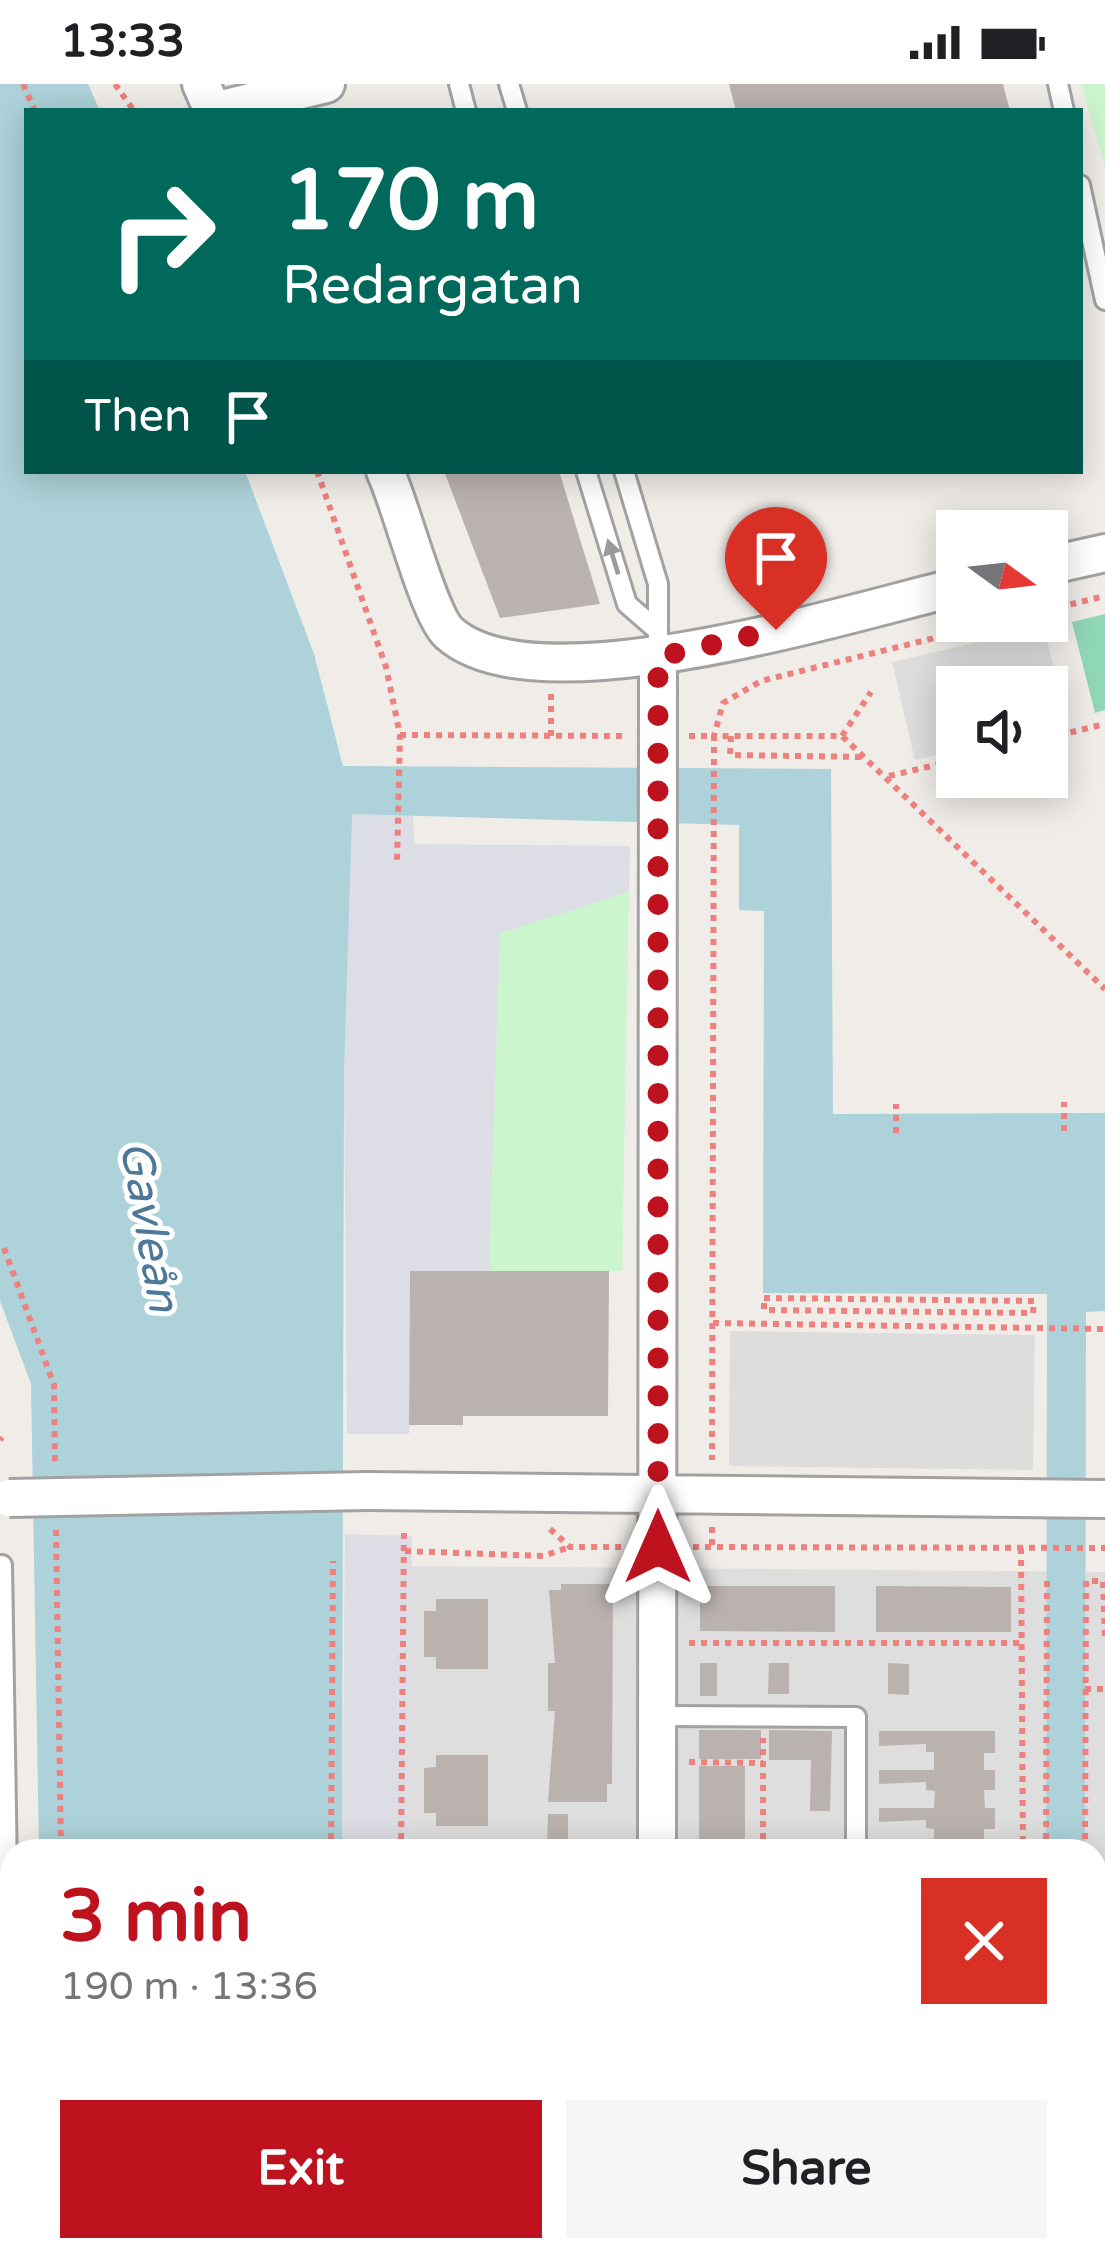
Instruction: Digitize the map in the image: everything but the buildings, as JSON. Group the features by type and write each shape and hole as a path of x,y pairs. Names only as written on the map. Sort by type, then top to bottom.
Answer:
{"street":[{"path":"226,108 326,84"},
{"path":"386,474 445,630 482,655 523,662 658,644 936,591"},
{"path":"1068,561 1105,553"},
{"path":"657,1839 658,644"},
{"path":"4,1498 367,1492 1105,1499"}],"lane":[{"path":"1083,199 1105,300"},
{"path":"587,474 627,604 658,644"},
{"path":"625,474 658,584 658,644"},
{"path":"2,1565 6,1839"},
{"path":"657,1716 856,1717 856,1839"}],"path":[{"path":"318,474 386,667 400,735 397,864"},
{"path":"1068,605 1105,596"},
{"path":"712,1547 714,736 723,703 761,680 936,637"},
{"path":"842,736 871,692"},
{"path":"1068,733 1105,724"},
{"path":"400,735 658,744 714,736 842,736 889,776 1105,989"},
{"path":"730,736 730,755 866,757"},
{"path":"889,776 936,765"},
{"path":"1064,1102 1064,1131"},
{"path":"896,1104 896,1133"},
{"path":"698,1117 712,1118"},
{"path":"4,1248 54,1385 56,1478"},
{"path":"764,1298 1034,1301 1034,1313 1021,1312 764,1310 764,1298"},
{"path":"1021,1312 1021,1327"},
{"path":"712,1323 1105,1329"},
{"path":"56,1525 61,1839"},
{"path":"547,1526 570,1547"},
{"path":"382,1528 428,1528"},
{"path":"401,1839 404,1528"},
{"path":"405,1551 543,1556 570,1547 1103,1548"},
{"path":"1021,1548 1023,1839"},
{"path":"331,1839 332,1561"},
{"path":"1046,1839 1047,1580"},
{"path":"1085,1839 1086,1581 1103,1581 1105,1640"},
{"path":"680,1643 1022,1643"},
{"path":"1085,1689 1105,1689"},
{"path":"763,1716 763,1839"},
{"path":"680,1762 763,1763"}],"shaded area":[{"path":"979,642 1048,642 1053,666 936,666 936,755 915,760 892,662"},
{"path":"351,814 413,814 414,844 630,846 629,892 500,933 489,1271 410,1271 409,1434 347,1434 344,1076"},
{"path":"730,1331 1035,1335 1033,1470 729,1466"},
{"path":"345,1534 412,1536 408,1839 342,1839"},
{"path":"411,1566 1105,1572 1105,1839 408,1839"}],"green space":[{"path":"1081,84 1105,84 1105,167"},
{"path":"1105,614 1105,710 1095,713 1072,622"},
{"path":"629,892 622,1271 489,1271 500,932"}],"water":[{"name":"Gavleån","path":"0,84 88,84 99,108 24,108 24,474 246,474 314,654 343,766 831,769 833,1114 1105,1113 1105,1311 1086,1312 1085,1839 1046,1839 1047,1294 763,1293 764,911 739,910 739,825 352,814 344,1076 342,1839 39,1839 31,1384 0,1301"}],"route":[{"path":"658,1547 658,657 776,630"}]}
